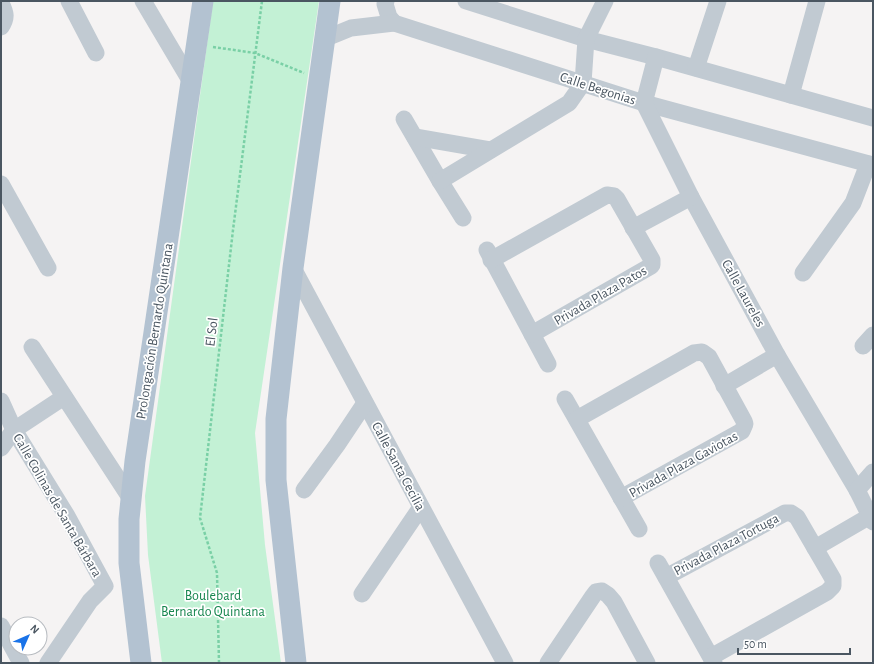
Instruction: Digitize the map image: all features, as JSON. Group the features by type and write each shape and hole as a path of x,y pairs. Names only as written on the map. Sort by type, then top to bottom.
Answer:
{"main road":[{"name":"Prolongación Bernardo Quintana","path":"142,663 129,563 129,519 134,461 203,1"},
{"path":"296,663 276,480 276,419 293,268 330,1"}],"street":[{"path":"69,1 96,53"},
{"path":"143,1 191,82"},
{"path":"386,1 385,4 389,17 394,23"},
{"path":"466,1 586,39 791,94 873,118"},
{"path":"440,181 569,103 583,83 586,39 605,1"},
{"path":"696,68 718,1"},
{"path":"791,94 817,1"},
{"path":"1,3 6,16 1,27"},
{"name":"Calle Begonias","path":"324,39 351,28 394,23 644,103 870,165"},
{"path":"644,103 656,57"},
{"name":"Calle Laureles","path":"644,103 691,197 777,355 857,490 871,519"},
{"path":"404,119 463,218"},
{"path":"415,137 490,150"},
{"path":"803,273 853,203 870,165"},
{"path":"1,184 48,268"},
{"name":"Privada Plaza Patos","path":"532,334 651,266 652,260 614,196 607,195 489,255 548,364"},
{"path":"633,228 691,197"},
{"name":"Calle Santa Cecilia","path":"293,268 505,663"},
{"path":"32,347 131,499"},
{"name":"Privada Plaza Gaviotas","path":"577,419 697,352 706,354 709,357 744,421 745,424 742,431 621,498"},
{"path":"724,386 777,355"},
{"path":"1,448 14,430 64,397"},
{"name":"Privada Plaza Gaviotas","path":"565,399 639,529"},
{"name":"Calle Colinas de Santa Bárbara","path":"1,401 14,430 67,516 105,586 90,601 48,663"},
{"path":"304,490 365,403"},
{"path":"857,490 873,472"},
{"path":"362,594 421,507"},
{"name":"Privada Plaza Tortuga","path":"785,513 791,513 797,517 815,548 833,579 834,582 830,589 712,660 662,570 785,513"},
{"path":"815,548 871,519"},
{"path":"548,663 593,596 596,592 602,591 614,602 647,663"},
{"path":"1,626 21,663"}],"path":[{"name":"El Sol","path":"219,663 217,573 200,518 233,230 262,1"},
{"path":"197,44 255,53 320,80"}],"green space":[{"name":"Boulebard Bernardo Quintana","path":"213,1 319,1 255,433 265,545 281,663 162,663 148,555 145,496"}]}
